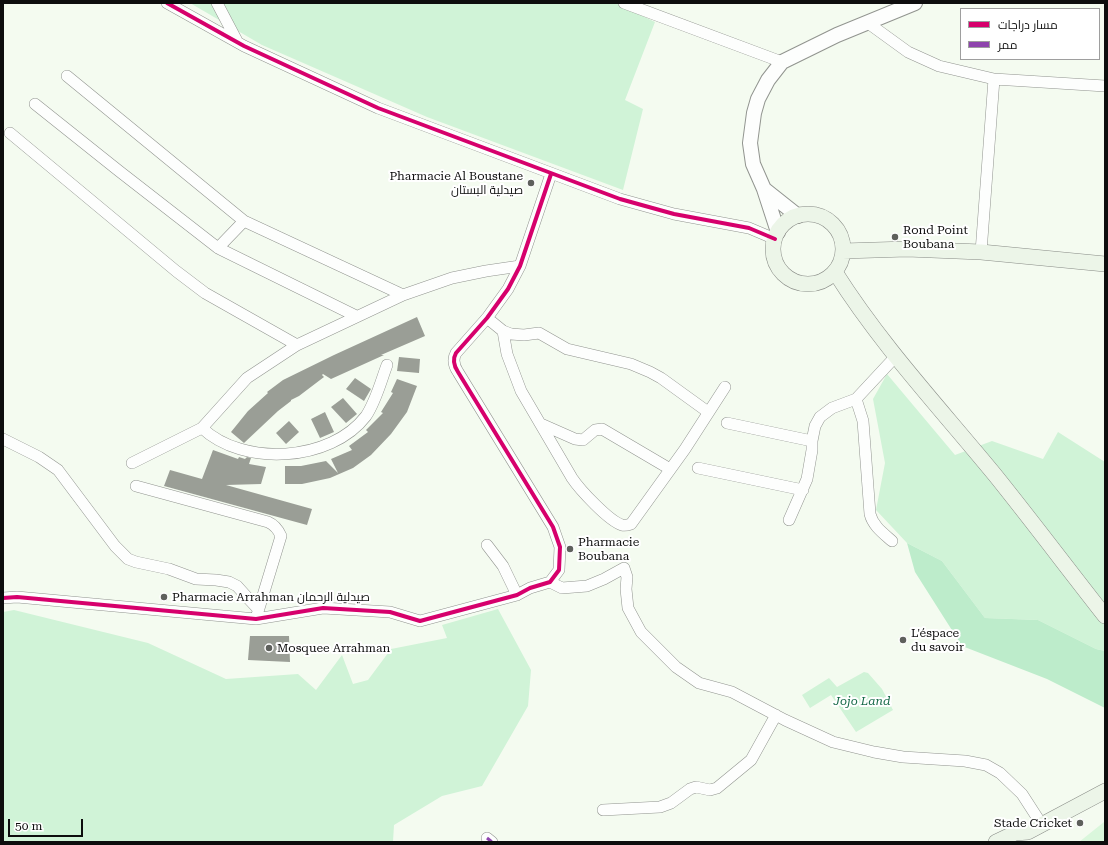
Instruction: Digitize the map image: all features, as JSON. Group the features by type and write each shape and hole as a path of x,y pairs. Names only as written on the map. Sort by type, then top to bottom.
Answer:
{"main road":[{"path":"809,214 820,216 837,229 842,245 840,263 834,272 822,282 802,284 790,280 781,272 775,262 773,250 776,235 786,222 798,216 809,214"},
{"path":"842,245 981,252 1105,264"},
{"path":"834,272 855,304 994,474 1105,616"},
{"path":"822,282 855,304"},
{"path":"996,842 1015,833 1025,837 1042,825 1105,791"}],"street":[{"path":"167,3 237,42 378,108 551,174 620,199 674,214 750,228 776,235 764,188 753,164 750,142 754,113 758,99 768,80 782,62 837,35 868,23 908,4"},
{"path":"217,3 237,42"},
{"path":"624,3 782,62"},
{"path":"868,23 908,52 939,66 994,79 1105,86"},
{"path":"67,76 244,221 403,295"},
{"path":"981,252 994,79"},
{"path":"35,104 218,248 356,316"},
{"path":"10,133 176,271 205,292 297,345"},
{"path":"3,598 17,597 257,614 323,608 390,612 420,621 517,595 530,588 550,582 559,570 560,547 553,526 454,366 453,358 487,318 508,288 520,266 551,174"},
{"path":"764,188 798,216"},
{"path":"218,248 244,221"},
{"path":"132,463 202,428 247,378 297,345 403,295 452,278 520,266"},
{"path":"487,318 502,331 511,334 524,335 539,333 567,349 640,367 661,378 708,412"},
{"path":"502,331 507,354 521,390 580,490 601,510 623,525 631,524 698,430 725,387"},
{"path":"789,520 807,479 815,426 820,417 832,408 856,399 896,356"},
{"path":"202,428 210,435 238,449 280,455 317,448 333,442 350,431 366,416 376,395 387,365"},
{"path":"856,399 863,421 870,514 872,522 892,541"},
{"path":"727,423 812,441"},
{"path":"541,424 584,440 596,430 602,429 670,469"},
{"path":"3,439 39,457 58,470 115,546 128,559 169,569 196,579 229,582 242,591 257,614"},
{"path":"698,468 802,490"},
{"path":"136,486 274,524 279,530 281,536 257,614"},
{"path":"487,545 502,566 517,595"},
{"path":"550,582 562,588 587,586 624,568 627,577 628,608 641,632 676,667 699,683 732,692 833,742 856,749 903,758 965,762 986,766 1000,773 1022,794 1042,825"},
{"path":"603,810 660,807 671,803 690,789 696,787 710,790 717,788 751,760 776,715"}],"green space":[{"path":"190,3 616,3 655,22 625,100 643,109 623,190 427,117 262,45"},
{"path":"887,374 955,455 992,441 1043,459 1058,432 1105,462 1105,651 1096,649 1038,620 985,618 942,561 907,543 876,510 885,463 873,399"},
{"path":"907,543 942,561 985,618 1038,620 1096,649 1105,651 1105,708 1047,679 962,646 915,572"},
{"path":"498,609 531,670 528,706 482,786 442,796 394,825 393,842 3,842 3,612 14,610 148,643 226,679 298,674 316,690 342,655 353,684 368,680 391,649 447,638 442,625"},
{"name":"Jojo Land","path":"864,672 868,673 882,689 893,710 856,732 831,695 810,708 802,695 829,678 837,687"},
{"path":"1105,821 1105,842 1079,842 1104,822"}],"building":[{"path":"417,317 425,336 331,379 323,374 322,375 324,377 299,396 291,400 244,443 231,432 248,411 268,393 267,392 283,380"},
{"path":"399,357 420,359 419,373 397,371"},
{"path":"355,378 371,389 364,401 346,389"},
{"path":"397,379 417,386 407,412 391,434 371,455 353,468 330,478 302,484 285,484 285,466 301,466 326,461 338,473 331,459 352,450 349,446 368,432 366,430 383,413 381,412 393,393 391,392"},
{"path":"343,398 357,414 346,423 331,407"},
{"path":"325,412 334,432 320,438 311,419"},
{"path":"289,421 299,432 286,444 276,433"},
{"path":"213,450 238,459 239,457 245,459 247,457 251,458 249,464 266,467 261,484 226,485 312,509 307,525 164,486 170,470 202,479"},
{"name":"Mosquee Arrahman","path":"250,636 289,636 290,662 248,660"}],"marked path":[{"path":"487,838 492,842"}],"cycle path":[{"path":"167,3 244,46 378,108 620,199 674,214 749,228 775,239"},
{"path":"3,598 17,597 256,619 323,608 390,612 420,621 517,595 530,588 550,582 559,570 560,547 553,527 457,370 454,361 456,353 487,318 508,289 520,266 551,174"}],"place":[{"name":"Pharmacie Al Boustane صيدلية البستان","path":"531,183"},
{"name":"Rond Point Boubana","path":"895,237"},
{"name":"Pharmacie Boubana","path":"570,549"},
{"name":"Pharmacie Arrahman صيدلية الرحمان","path":"164,597"},
{"name":"L'éspace du savoir","path":"903,640"},
{"name":"Mosquee Arrahman","path":"269,648"},
{"name":"Stade Cricket","path":"1080,823"}]}
